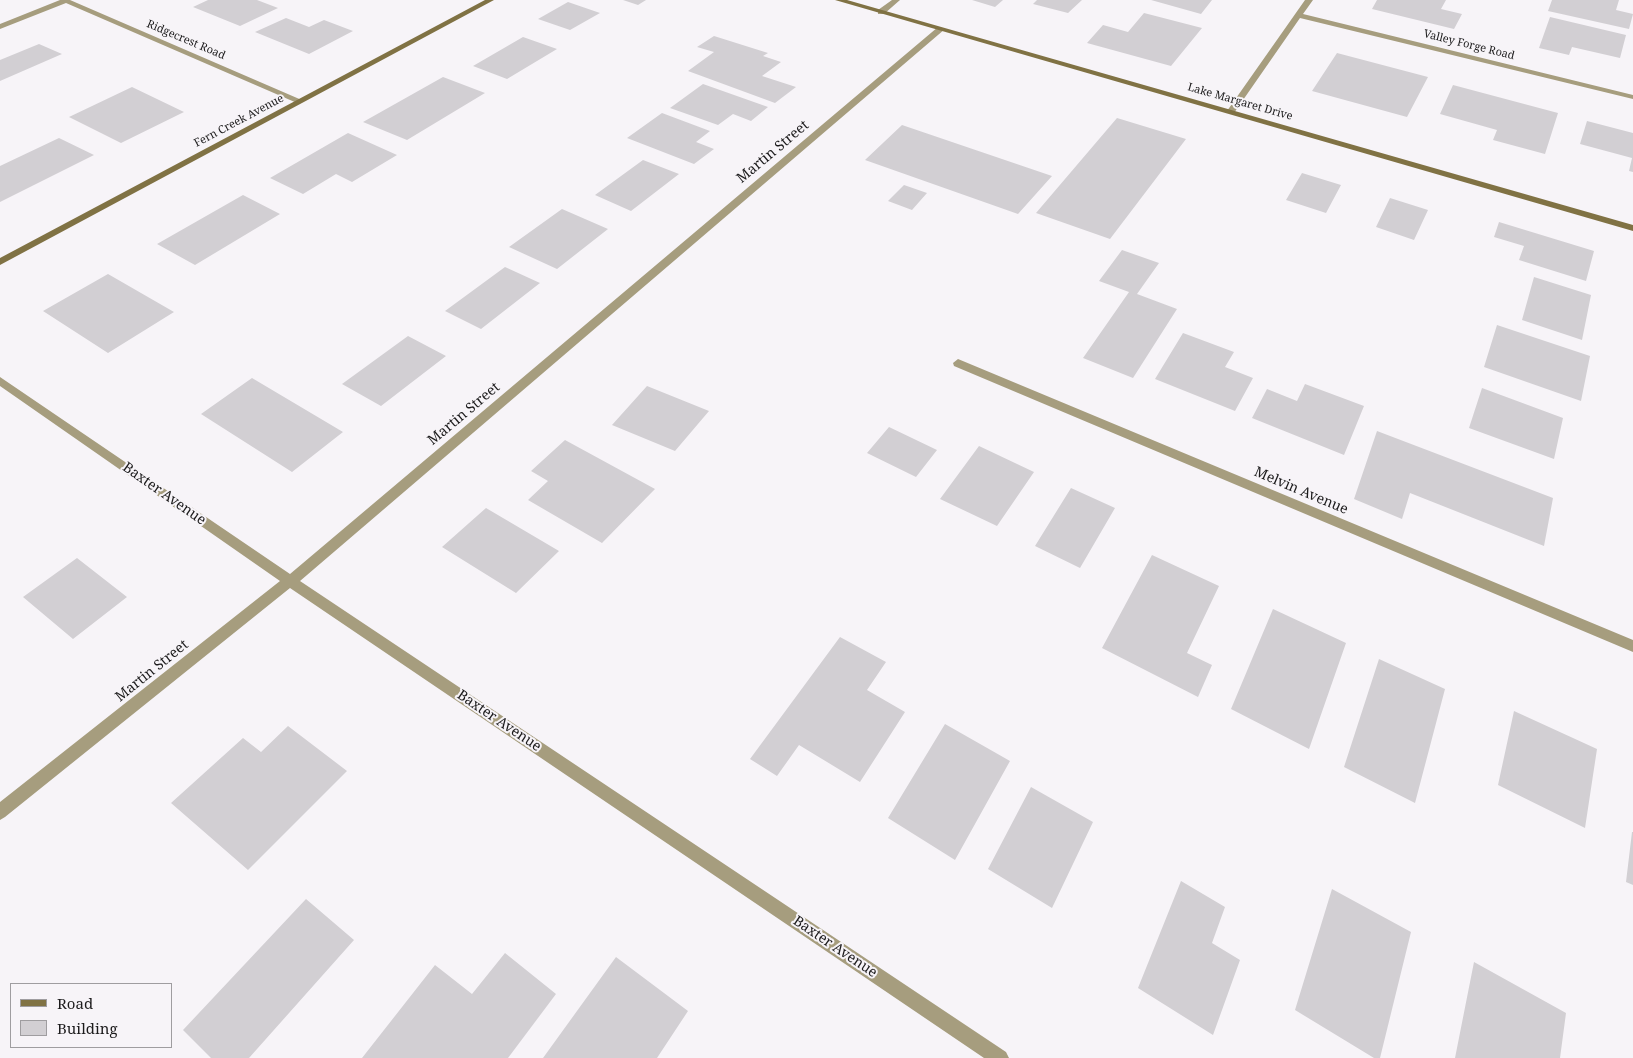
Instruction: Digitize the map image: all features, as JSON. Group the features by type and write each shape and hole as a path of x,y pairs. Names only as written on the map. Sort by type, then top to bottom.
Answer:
{"street":[{"name":"Ridgecrest Road","path":"64,0 300,101"},
{"path":"0,27 64,0"},
{"name":"Fern Creek Avenue","path":"0,262 490,0"},
{"name":"Lake Margaret Drive","path":"839,0 1231,111 1633,228"},
{"path":"881,12 896,0"},
{"path":"1231,111 1309,0"},
{"name":"Valley Forge Road","path":"1299,14 1633,97"},
{"name":"Martin Street","path":"0,812 290,581 941,29"},
{"name":"Melvin Avenue","path":"958,363 1633,646"},
{"name":"Baxter Avenue","path":"0,382 290,581 1000,1058"}],"building":[{"path":"208,0 257,0 278,8 240,26 193,7"},
{"path":"623,0 646,0 638,5"},
{"path":"972,0 1003,0 995,7"},
{"path":"1037,0 1082,0 1068,13 1033,4"},
{"path":"1151,0 1212,0 1201,14"},
{"path":"1377,0 1446,0 1441,9 1462,14 1454,29 1372,9"},
{"path":"1552,0 1619,0 1616,10 1633,14 1629,29 1548,11"},
{"path":"568,2 600,13 570,30 538,19"},
{"path":"1144,13 1202,28 1171,66 1087,43 1103,25 1128,32"},
{"path":"1550,17 1626,35 1620,58 1572,47 1569,55 1539,48"},
{"path":"286,18 309,27 324,20 353,31 309,54 255,32"},
{"path":"714,36 768,53 763,56 781,62 762,76 796,87 775,103 688,71 714,52 697,47"},
{"path":"523,37 557,49 507,79 473,66"},
{"path":"39,44 62,54 0,81 0,60"},
{"path":"1337,53 1428,77 1407,117 1312,91"},
{"path":"443,77 485,93 407,140 363,122"},
{"path":"703,84 768,107 751,121 733,114 718,125 670,108"},
{"path":"1453,85 1558,113 1545,154 1493,140 1497,130 1440,114"},
{"path":"132,87 184,112 121,143 69,117"},
{"path":"662,113 710,131 696,142 714,149 694,164 627,138"},
{"path":"1117,118 1186,139 1110,239 1036,213"},
{"path":"1587,121 1633,133 1633,172 1629,171 1632,158 1580,144"},
{"path":"902,125 1052,176 1018,214 865,160"},
{"path":"348,133 397,155 352,182 336,174 303,194 270,178"},
{"path":"59,138 94,155 0,202 0,166"},
{"path":"643,160 679,174 631,211 595,195"},
{"path":"1302,173 1341,185 1326,213 1286,200"},
{"path":"904,185 927,193 912,210 888,201"},
{"path":"243,195 280,214 195,265 157,244"},
{"path":"1390,198 1428,210 1414,240 1376,227"},
{"path":"562,209 608,229 557,269 509,247"},
{"path":"1499,222 1594,251 1586,281 1519,260 1524,246 1494,237"},
{"path":"1122,250 1159,263 1137,294 1177,309 1133,378 1083,358 1129,292 1099,281"},
{"path":"505,267 540,283 481,329 445,311"},
{"path":"108,274 174,312 108,353 43,311"},
{"path":"1534,277 1591,295 1582,340 1522,320"},
{"path":"1497,325 1590,356 1581,401 1484,367"},
{"path":"1183,333 1234,352 1225,367 1253,378 1235,411 1155,379"},
{"path":"408,336 446,356 381,406 342,384"},
{"path":"252,378 343,432 292,472 201,414"},
{"path":"1305,384 1364,406 1344,455 1252,418 1267,389 1297,401"},
{"path":"647,386 709,411 675,451 612,425"},
{"path":"1482,388 1563,418 1554,459 1469,428"},
{"path":"889,427 937,450 916,477 867,453"},
{"path":"1377,431 1553,498 1544,546 1410,493 1402,519 1354,499"},
{"path":"565,440 655,489 602,543 528,500 548,481 531,471"},
{"path":"979,446 1034,472 997,526 940,499"},
{"path":"1071,488 1115,508 1080,568 1035,546"},
{"path":"486,508 559,551 516,593 442,547"},
{"path":"1152,555 1219,586 1187,653 1212,665 1198,697 1102,648"},
{"path":"77,558 127,597 73,639 23,597"},
{"path":"1273,609 1346,643 1309,749 1231,709"},
{"path":"840,637 886,662 867,690 905,712 860,782 799,745 777,776 750,759"},
{"path":"1379,659 1445,689 1415,803 1344,767"},
{"path":"1514,711 1597,749 1585,828 1498,785"},
{"path":"945,724 1010,761 955,860 888,818"},
{"path":"288,726 347,771 248,870 171,803 243,738 261,752"},
{"path":"1031,787 1093,822 1052,908 988,869"},
{"path":"1633,832 1633,885 1626,882"},
{"path":"1181,881 1225,907 1212,943 1240,960 1213,1035 1138,988"},
{"path":"1332,889 1411,932 1380,1058 1374,1058 1295,1010"},
{"path":"306,899 354,940 249,1058 211,1058 183,1030"},
{"path":"505,953 556,994 508,1058 362,1058 435,965 472,994"},
{"path":"616,957 688,1011 657,1058 543,1058"},
{"path":"1474,962 1566,1013 1560,1058 1455,1058"}]}
